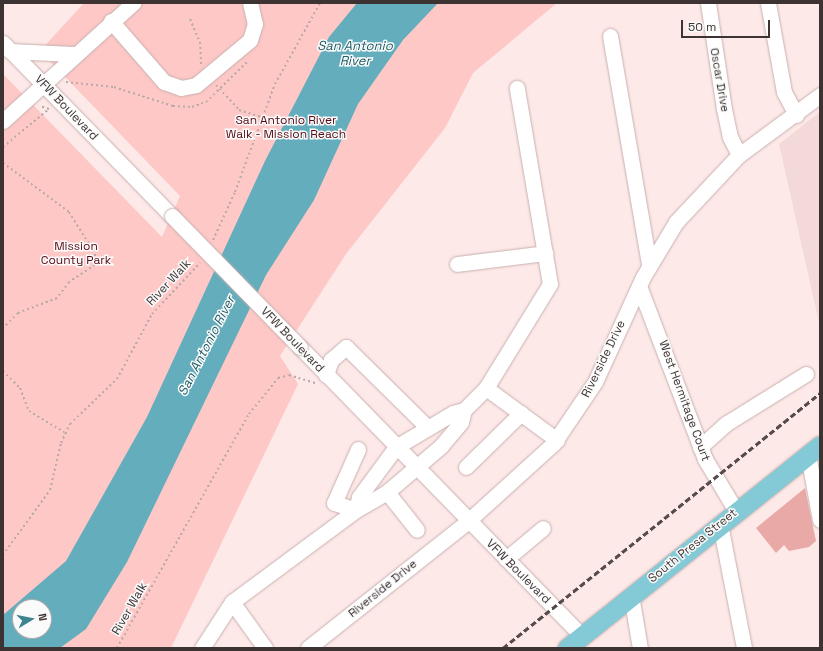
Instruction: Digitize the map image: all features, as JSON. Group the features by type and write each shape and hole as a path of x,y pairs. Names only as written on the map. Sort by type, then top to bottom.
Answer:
{"main road":[{"name":"South Presa Street","path":"567,648 631,595 814,450"}],"street":[{"path":"3,121 43,85 73,54 133,3"},
{"path":"111,21 164,82 181,88 196,85 250,40 255,24 250,3"},
{"name":"Oscar Drive","path":"708,3 724,109 730,137 739,155"},
{"path":"768,3 784,92 796,115"},
{"path":"610,36 650,264"},
{"path":"7,47 73,54"},
{"name":"VFW Boulevard","path":"7,47 468,521 582,636"},
{"path":"356,510 359,497 396,447 434,424 464,410 486,388 550,284 517,88"},
{"name":"Riverside Drive","path":"308,648 468,521 557,440 595,382 650,264 676,222 739,155 796,115 820,95"},
{"path":"457,264 544,253"},
{"name":"West Hermitage Court","path":"639,286 700,447 736,511"},
{"path":"326,375 331,360 346,347 434,424 452,433"},
{"path":"700,447 727,423 806,374"},
{"path":"486,388 557,440"},
{"path":"202,648 232,602 356,510 384,494 417,468 461,422 464,410"},
{"path":"466,467 521,414"},
{"path":"356,510 334,503 358,449"},
{"path":"814,450 820,520"},
{"path":"369,483 384,494 417,530"},
{"path":"720,524 744,648"},
{"path":"506,559 543,528"},
{"path":"631,595 640,648"},
{"path":"232,602 265,648"}],"path":[{"path":"208,247 235,192 278,78 320,3"},
{"path":"3,147 48,109 40,106"},
{"path":"3,163 69,212 95,254 95,265 69,282 57,298 18,313 3,328"},
{"name":"River Walk","path":"3,555 50,490 65,433 117,379 152,314 191,275 202,259"},
{"path":"3,371 20,388 29,411 65,433"},
{"name":"River Walk","path":"117,648 249,414 278,378 289,375 315,383 326,375"}],"shaded area":[{"path":"820,112 820,327 779,144"}],"green space":[{"name":"San Antonio River Walk - Mission Reach","path":"84,3 557,3 473,73 445,128 346,254 280,356 298,384 171,648 3,648 3,74 162,237 180,196 40,51"}],"water":[{"name":"San Antonio River","path":"357,3 438,3 403,40 358,104 314,200 266,275 127,562 86,629 60,648 3,648 3,615 12,607 12,639 52,639 52,599 22,599 66,561 147,417 265,161 329,37"}],"building":[{"path":"805,488 816,541 809,547 789,551 784,545 776,553 756,528"}],"railway":[{"path":"503,648 820,393"}],"park label":[{"name":"Mission County Park","path":"76,254"}]}
